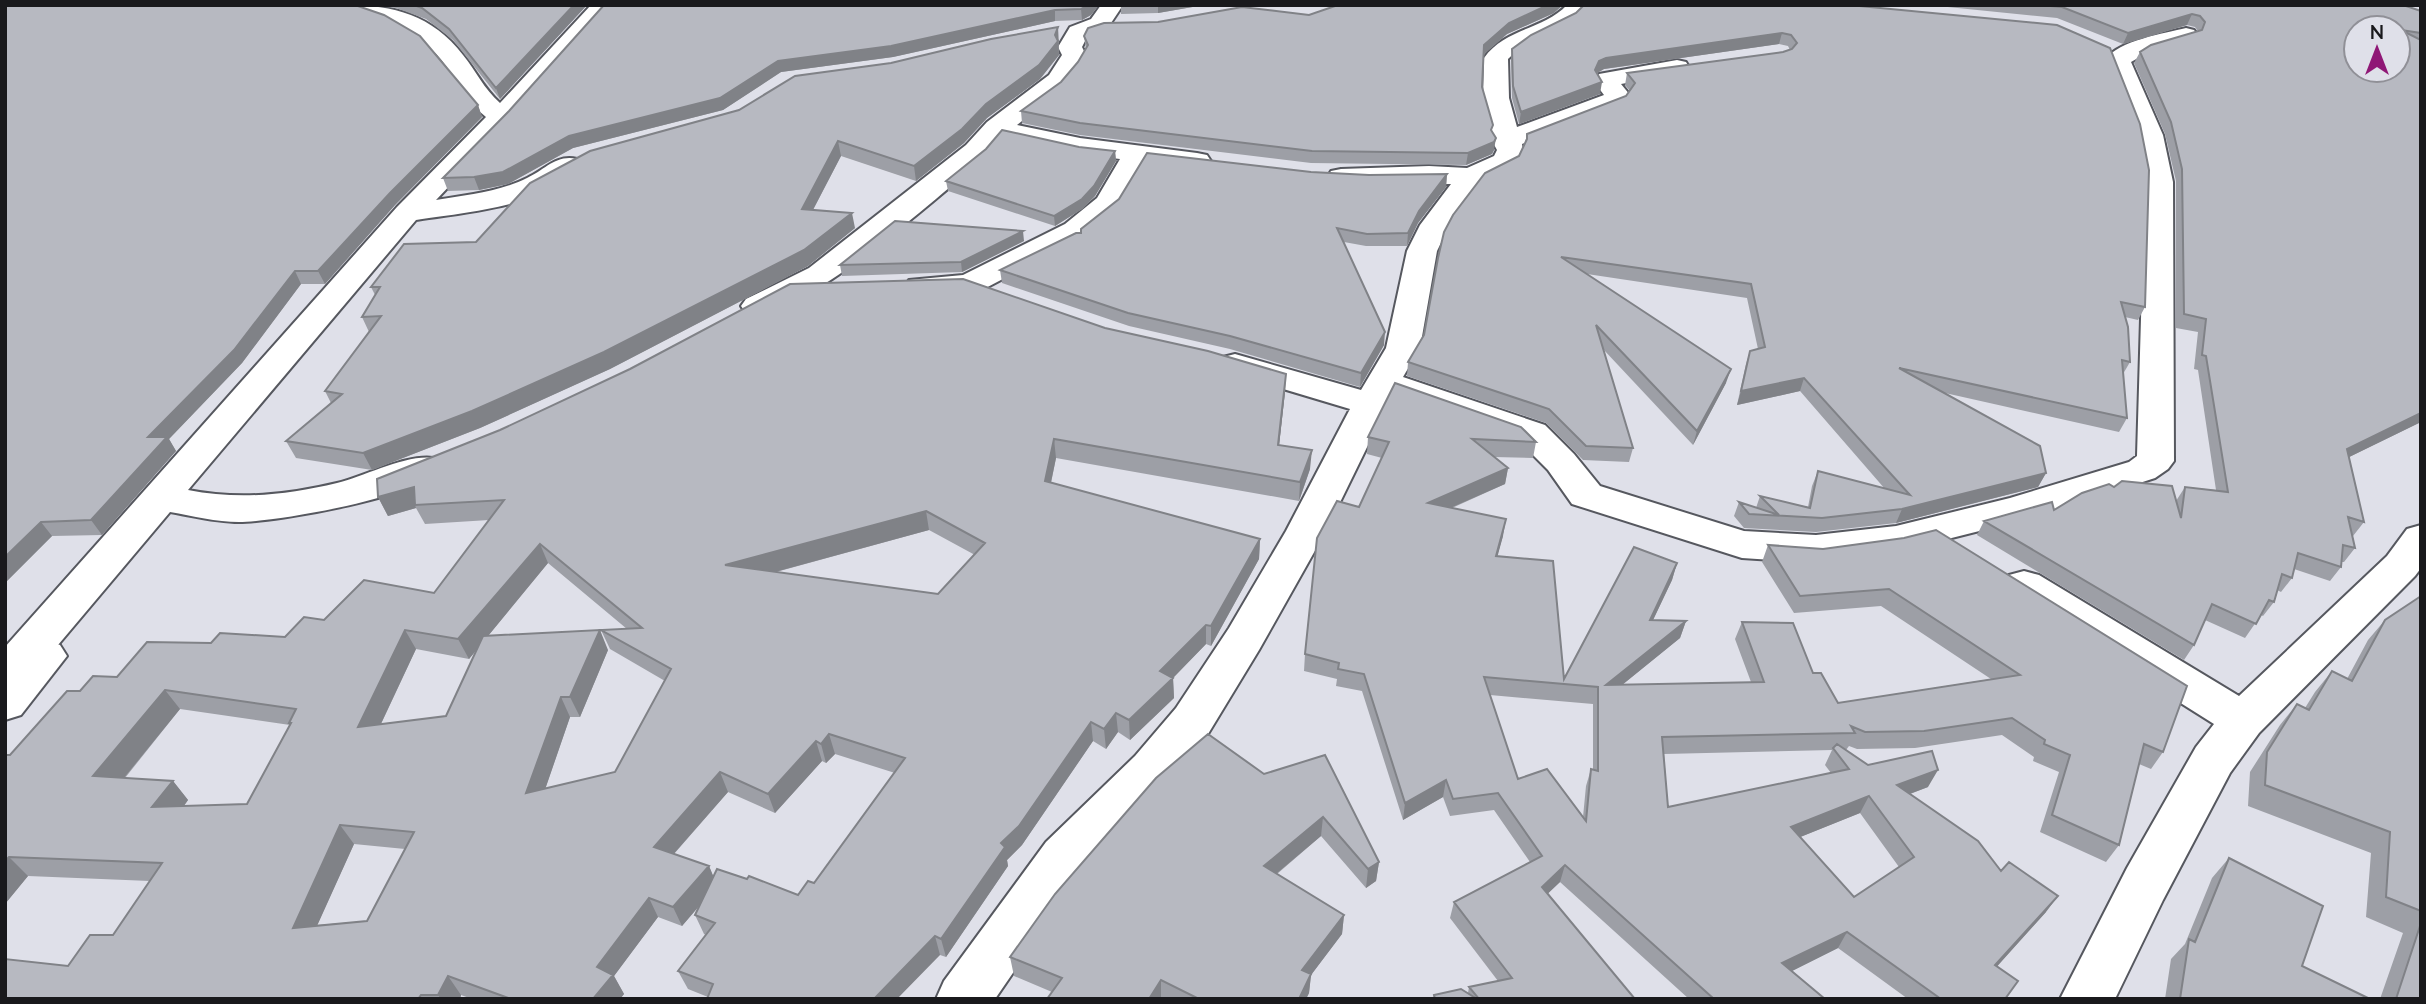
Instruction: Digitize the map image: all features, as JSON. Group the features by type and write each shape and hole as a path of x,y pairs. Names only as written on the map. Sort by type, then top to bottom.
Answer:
{"street":[{"path":"357,5 413,23 453,58 483,104 502,116"},
{"path":"7,674 407,213 502,116 603,5"},
{"path":"963,999 1064,857 1152,769 1192,721 1244,639 1306,531 1403,348 1422,250 1434,225 1471,177 1505,160 1510,150 1505,141 1503,119 1496,98 1496,58 1512,41 1555,24 1579,5"},
{"path":"729,321 820,275 976,151 996,128 1065,72 1074,55 1070,47 1093,23"},
{"path":"1205,356 1377,393 1532,433 1561,462 1586,495 1742,544 1816,549 1896,539 2093,487 2142,470 2155,461 2159,182 2150,135 2135,93 2112,50 2186,35"},
{"path":"1505,141 1614,100 1617,95 1608,79 1694,65"},
{"path":"996,128 1080,146 1220,163"},
{"path":"969,284 1094,217 1108,203 1137,154"},
{"path":"407,213 481,202 519,193 570,163 591,155"},
{"path":"1311,174 1368,177 1429,174 1471,177"},
{"path":"892,288 969,284 1007,298"},
{"path":"788,290 853,288"},
{"path":"161,498 245,510 335,498 378,485 450,456"},
{"path":"1933,529 2244,720"},
{"path":"2087,999 2144,884 2213,760 2244,720 2401,566 2421,538"}],"building":[{"path":"5,5 355,5 384,15 420,36 478,105 390,193 318,271 295,271 234,350 148,437 167,437 91,520 41,522 5,557"},
{"path":"414,5 574,5 496,88 449,29"},
{"path":"604,5 1088,5 1081,9 1055,10 891,46 778,61 720,98 569,136 503,172 443,178 509,111"},
{"path":"1338,5 1548,5 1509,23 1484,45 1482,87 1493,125 1491,130 1496,138 1494,142 1468,153 1312,151 1080,123 1021,111 1061,82 1078,62 1088,45 1084,36 1088,28 1104,23 1158,22 1242,7 1309,15"},
{"path":"1584,5 1849,5 2057,25 2110,48 2140,124 2149,170 2145,307 2121,302 2128,327 2130,362 2122,360 2127,418 1899,368 2040,446 2046,473 1902,509 1822,518 1749,514 1739,502 1779,515 1760,496 1810,508 1818,471 1910,495 1804,378 1741,391 1750,351 1765,347 1751,284 1561,257 1731,369 1697,431 1596,325 1633,448 1586,446 1549,409 1408,362 1424,335 1444,232 1453,215 1485,173 1519,156 1527,134 1626,96 1635,83 1627,73 1783,52 1792,49 1797,43 1791,35 1782,33 1606,58 1599,61 1595,70 1602,82 1521,112 1513,86 1512,49 1531,35 1576,13"},
{"path":"2039,5 2403,5 2421,11 2421,33 2412,32 2412,14 2342,14 2342,84 2412,84 2412,36 2421,40 2421,413 2347,449 2364,522 2348,517 2355,548 2343,545 2341,567 2298,553 2292,578 2282,574 2274,602 2269,600 2256,624 2212,604 2194,645 1984,521 2052,502 2054,510 2082,493 2109,484 2114,487 2122,481 2172,486 2181,518 2185,487 2228,492 2206,356 2202,355 2206,319 2184,314 2182,169 2171,122 2140,52 2151,45 2202,30 2205,22 2200,16 2192,14 2128,33 2062,7"},
{"path":"1058,27 1055,35 1058,41 1039,65 986,104 962,129 914,166 838,141 802,209 852,213 804,250 604,352 472,411 363,453 286,441 342,394 325,391 381,316 362,317 380,287 371,287 404,244 476,242 530,183 590,151 739,110 795,76 891,63 991,39"},
{"path":"1002,130 1079,147 1115,151 1094,186 1082,199 1054,216 946,181 986,149"},
{"path":"1147,153 1311,172 1369,175 1447,174 1419,211 1408,233 1367,234 1337,228 1385,332 1361,373 1230,336 1128,313 1000,270 1081,233 1081,229 1119,199"},
{"path":"895,221 1023,231 961,262 840,265"},
{"path":"963,279 1105,328 1208,351 1286,374 1278,445 1312,450 1300,482 1054,439 1045,481 1260,539 1211,626 1206,625 1160,671 1173,678 1129,720 1116,713 1104,729 1091,722 1019,826 1001,843 1005,847 941,939 935,936 874,999 707,999 713,984 678,971 715,923 695,915 717,869 747,879 749,876 798,895 808,881 814,883 905,758 829,734 821,744 816,741 768,794 720,772 654,847 709,866 673,907 649,898 597,967 613,975 593,999 511,999 448,976 438,995 421,995 418,999 5,999 5,959 68,966 90,935 113,935 162,863 9,857 5,861 5,755 10,755 67,691 80,691 93,676 117,677 147,642 211,643 220,633 285,637 304,617 324,620 364,580 434,593 504,500 415,505 414,487 378,497 377,479 500,430 630,369 790,284","holes":["926,511 985,543 938,594 725,565","540,544 642,628 601,630 671,669 615,772 526,793 561,697 570,697 600,630 483,636 446,716 358,727 405,630 458,639","165,690 296,709 247,804 152,807 173,781 93,776","340,825 414,832 367,921 293,928"]},
{"path":"1395,383 1521,427 1536,442 1472,439 1508,468 1428,503 1506,519 1496,556 1553,561 1564,679 1634,547 1677,563 1650,620 1686,621 1606,685 1764,682 1742,622 1793,623 1813,673 1821,673 1838,703 2020,675 1889,589 1800,596 1768,545 1823,549 1904,538 1936,530 2187,686 2163,752 2144,744 2119,845 2052,815 2070,755 2044,744 2045,740 2012,718 1924,731 1865,732 1851,726 1855,733 1662,737 1668,807 1849,769 1833,748 1837,744 1868,765 1932,751 1938,770 1897,785 1978,841 2001,871 2009,862 2058,896 1995,965 2018,981 2005,999 1941,999 1847,932 1782,963 1825,999 1714,999 1565,865 1542,887 1635,999 1479,999 1469,987 1512,978 1454,902 1542,856 1498,793 1453,799 1446,780 1405,803 1364,674 1338,669 1339,663 1305,654 1317,538 1337,501 1359,507 1389,442 1368,437","holes":["1484,677 1598,687 1598,771 1591,769 1586,821 1547,769 1518,779","1869,796 1914,857 1854,897 1791,827"]},
{"path":"2421,596 2421,911 2386,897 2390,832 2265,785 2267,752 2297,704 2309,710 2332,671 2352,681 2385,620"},
{"path":"1208,734 1264,774 1325,755 1379,862 1368,869 1323,817 1264,866 1344,915 1302,970 1311,974 1299,999 1199,999 1161,980 1149,999 1047,999 1062,978 1010,957 1055,894 1156,778"},
{"path":"2229,858 2323,906 2302,966 2370,999 2180,999 2189,939 2195,942"},
{"path":"2421,923 2421,999 2396,999"},
{"path":"1461,989 1477,999 1435,999 1434,995"}]}
